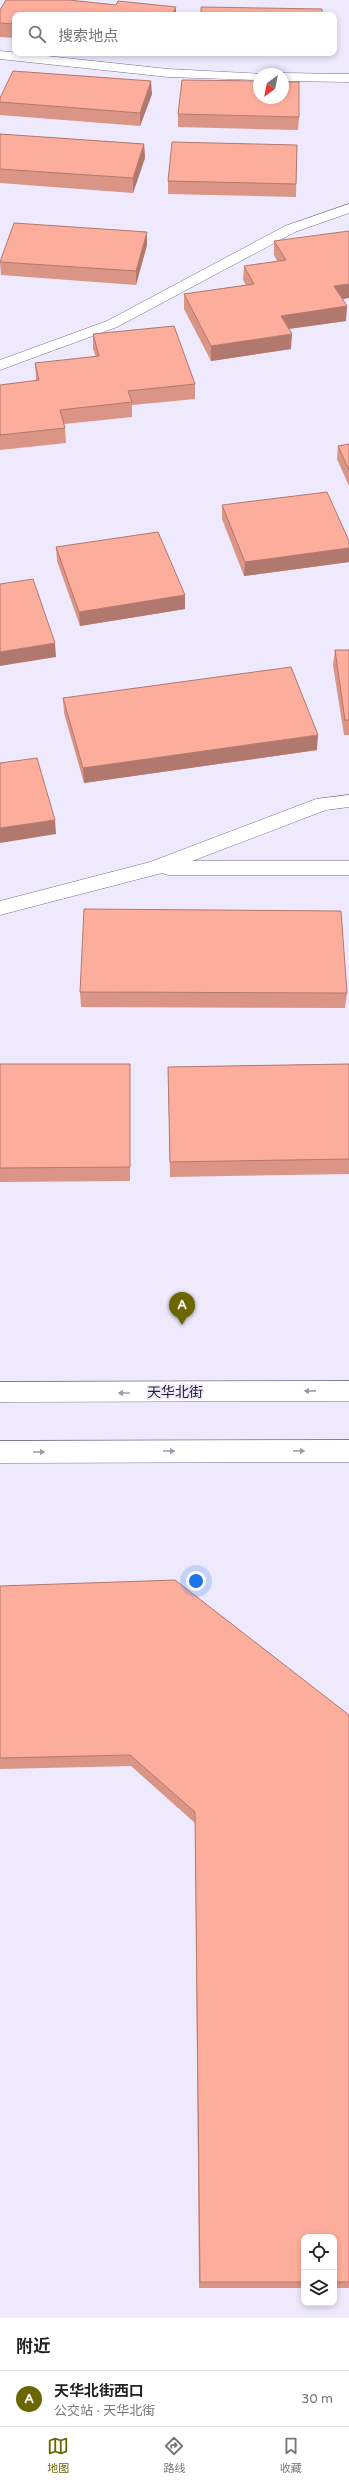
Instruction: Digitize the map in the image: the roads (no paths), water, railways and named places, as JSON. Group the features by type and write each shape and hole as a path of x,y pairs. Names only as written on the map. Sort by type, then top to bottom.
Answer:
{"street":[{"path":"0,55 168,73 253,76"},
{"path":"289,76 349,78"},
{"path":"0,365 112,324 290,229 349,208"},
{"path":"0,908 155,868 323,804 349,801"},
{"path":"155,868 349,868"},
{"name":"天华北街","path":"0,1392 349,1391"},
{"path":"0,1452 349,1451"}],"place":[{"name":"天华北街西口","path":"182,1325"}]}
